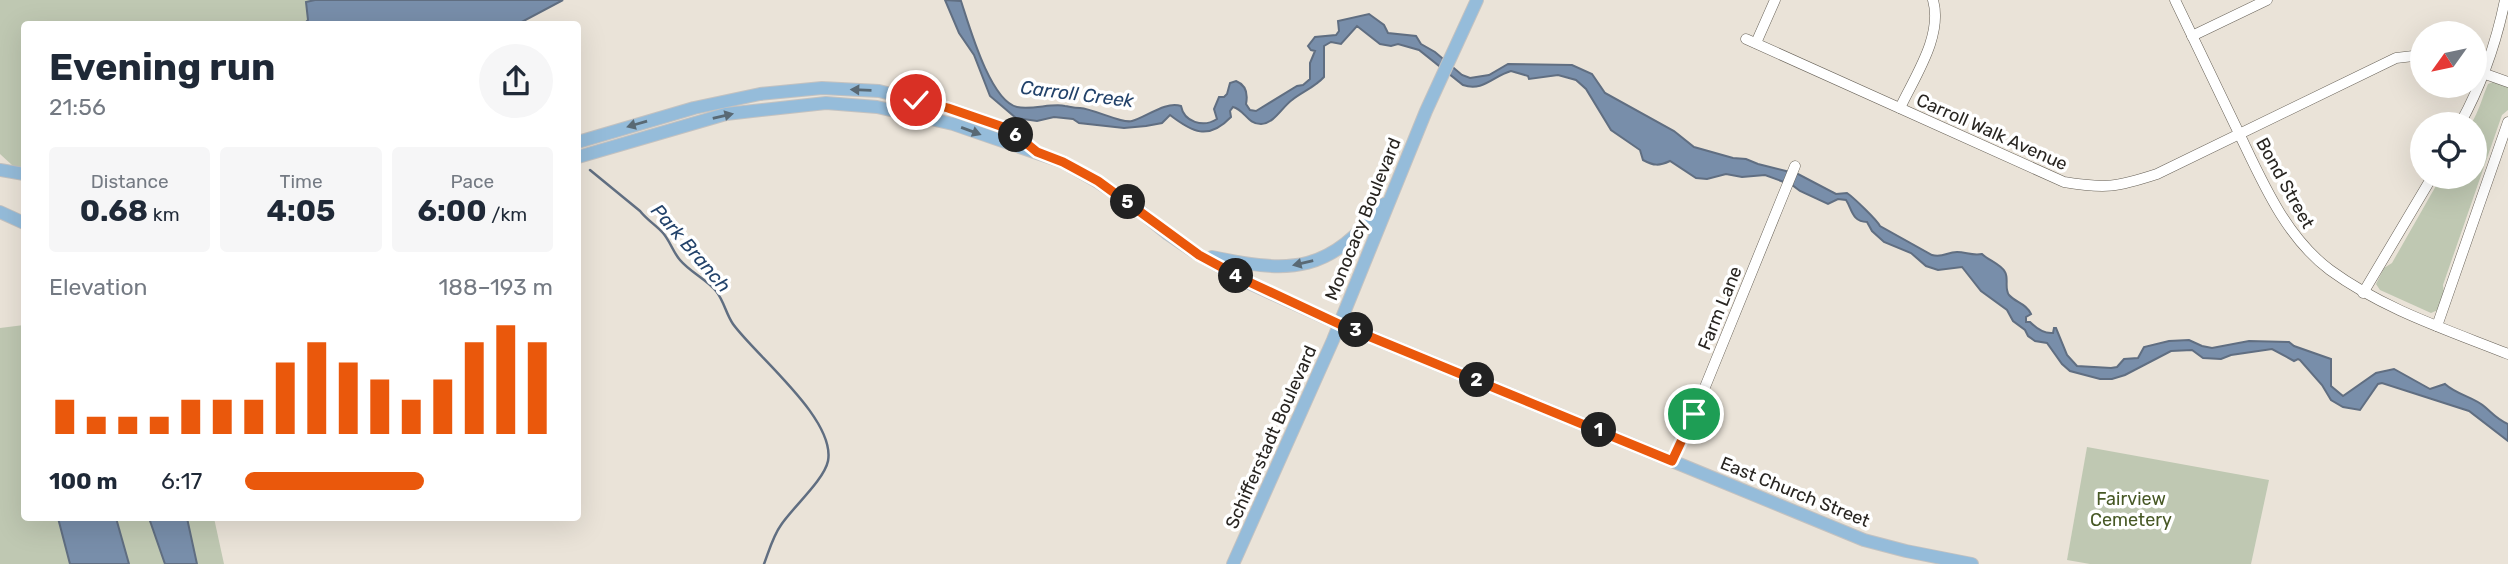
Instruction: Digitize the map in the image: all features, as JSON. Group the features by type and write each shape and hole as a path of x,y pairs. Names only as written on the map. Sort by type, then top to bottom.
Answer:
{"main road":[{"name":"Monocacy Boulevard","path":"581,156 726,114 826,103 877,107 913,114 953,124 1063,162 1098,181 1199,255 1249,282 1339,324 1426,111 1477,0"},
{"name":"Monocacy Boulevard","path":"581,141 694,108 760,94 822,88 879,91 948,108 1009,129 1037,152"},
{"path":"0,170 21,174"},
{"path":"1199,255 1273,267 1311,262 1344,245 1393,193"},
{"path":"0,212 21,222"},
{"name":"East Church Street","path":"1339,324 1864,540 1972,564"},
{"name":"Schifferstadt Boulevard","path":"1233,564 1339,324"}],"street":[{"name":"Carroll Walk Avenue","path":"1775,0 1751,41 2064,183 2092,187 2128,184 2157,174 2396,58 2410,56"},
{"path":"1900,108 1935,28 1936,11 1933,0"},
{"name":"Bond Street","path":"2175,0 2269,195 2298,241 2328,269 2364,293 2508,354"},
{"path":"2192,36 2267,0"},
{"path":"2487,58 2497,40 2505,0"},
{"path":"2487,75 2508,82"},
{"path":"2437,326 2508,122"},
{"name":"Farm Lane","path":"1672,461 1694,414 1795,166"},
{"path":"2364,293 2425,189"}],"green space":[{"path":"0,0 315,0 306,2 308,21 21,21 21,173 0,154"},
{"path":"2493,82 2508,87 2508,110 2502,115 2487,158 2487,112 2477,112 2482,98 2487,98 2488,84"},
{"path":"2434,189 2476,189 2443,285 2444,293 2438,310 2431,313 2380,290 2376,284 2384,268 2392,263"},
{"path":"21,325 21,521 215,521 224,564 0,564 0,328"},
{"name":"Fairview Cemetery","path":"2087,447 2269,480 2251,564 2090,564 2067,560"}],"water":[{"path":"563,0 524,21 307,21 306,2"},
{"path":"945,0 961,1 982,61 1007,102 1023,108 1060,105 1080,108 1127,121 1138,119 1162,107 1175,105 1181,106 1190,120 1212,122 1217,119 1214,109 1219,97 1224,97 1230,83 1236,81 1246,90 1246,104 1250,110 1256,111 1310,79 1310,63 1315,51 1308,46 1315,37 1336,35 1339,31 1338,21 1369,14 1384,25 1388,33 1416,36 1421,44 1470,78 1489,75 1508,64 1572,65 1592,74 1605,93 1674,131 1694,147 1798,174 1836,194 1847,193 1880,226 1932,255 1957,252 1982,254 2003,269 2009,295 2031,314 2026,317 2026,322 2046,333 2053,333 2056,328 2067,355 2077,366 2117,367 2124,359 2138,358 2144,347 2169,341 2189,340 2212,348 2249,341 2289,342 2331,359 2331,386 2343,396 2376,373 2394,369 2430,389 2445,384 2481,404 2508,424 2508,441 2469,411 2382,383 2378,384 2360,410 2343,407 2331,400 2300,360 2294,361 2272,349 2221,359 2203,358 2192,350 2171,351 2112,379 2100,379 2070,371 2047,343 2035,341 2028,336 2025,330 2013,321 2007,310 1981,291 1962,267 1938,270 1926,266 1911,253 1884,242 1867,222 1855,217 1846,200 1838,199 1828,204 1792,185 1765,175 1742,177 1726,174 1707,179 1696,178 1670,161 1657,165 1643,160 1640,150 1611,130 1586,89 1576,80 1558,75 1529,79 1528,76 1511,71 1482,85 1470,87 1463,85 1419,50 1398,44 1380,44 1357,26 1341,44 1331,42 1324,46 1324,77 1266,123 1252,122 1233,107 1230,111 1231,117 1223,125 1207,131 1186,126 1170,115 1162,123 1124,128 1054,117 1037,121 1016,118 990,96 974,55 959,33"},
{"path":"59,521 117,521 129,564 70,564"},
{"path":"150,521 188,521 197,564 165,564"}],"waterway":[{"name":"Park Branch","path":"590,170 660,230 680,260 716,291 733,324 792,389 820,426 827,444 828,461 815,485 778,529 764,564"}],"route":[{"path":"916,100 1009,129 1037,152 1063,162 1098,181 1199,255 1249,282 1339,324 1672,461 1694,414"}],"water label":[{"name":"Carroll Creek","path":"1077,94"}]}
